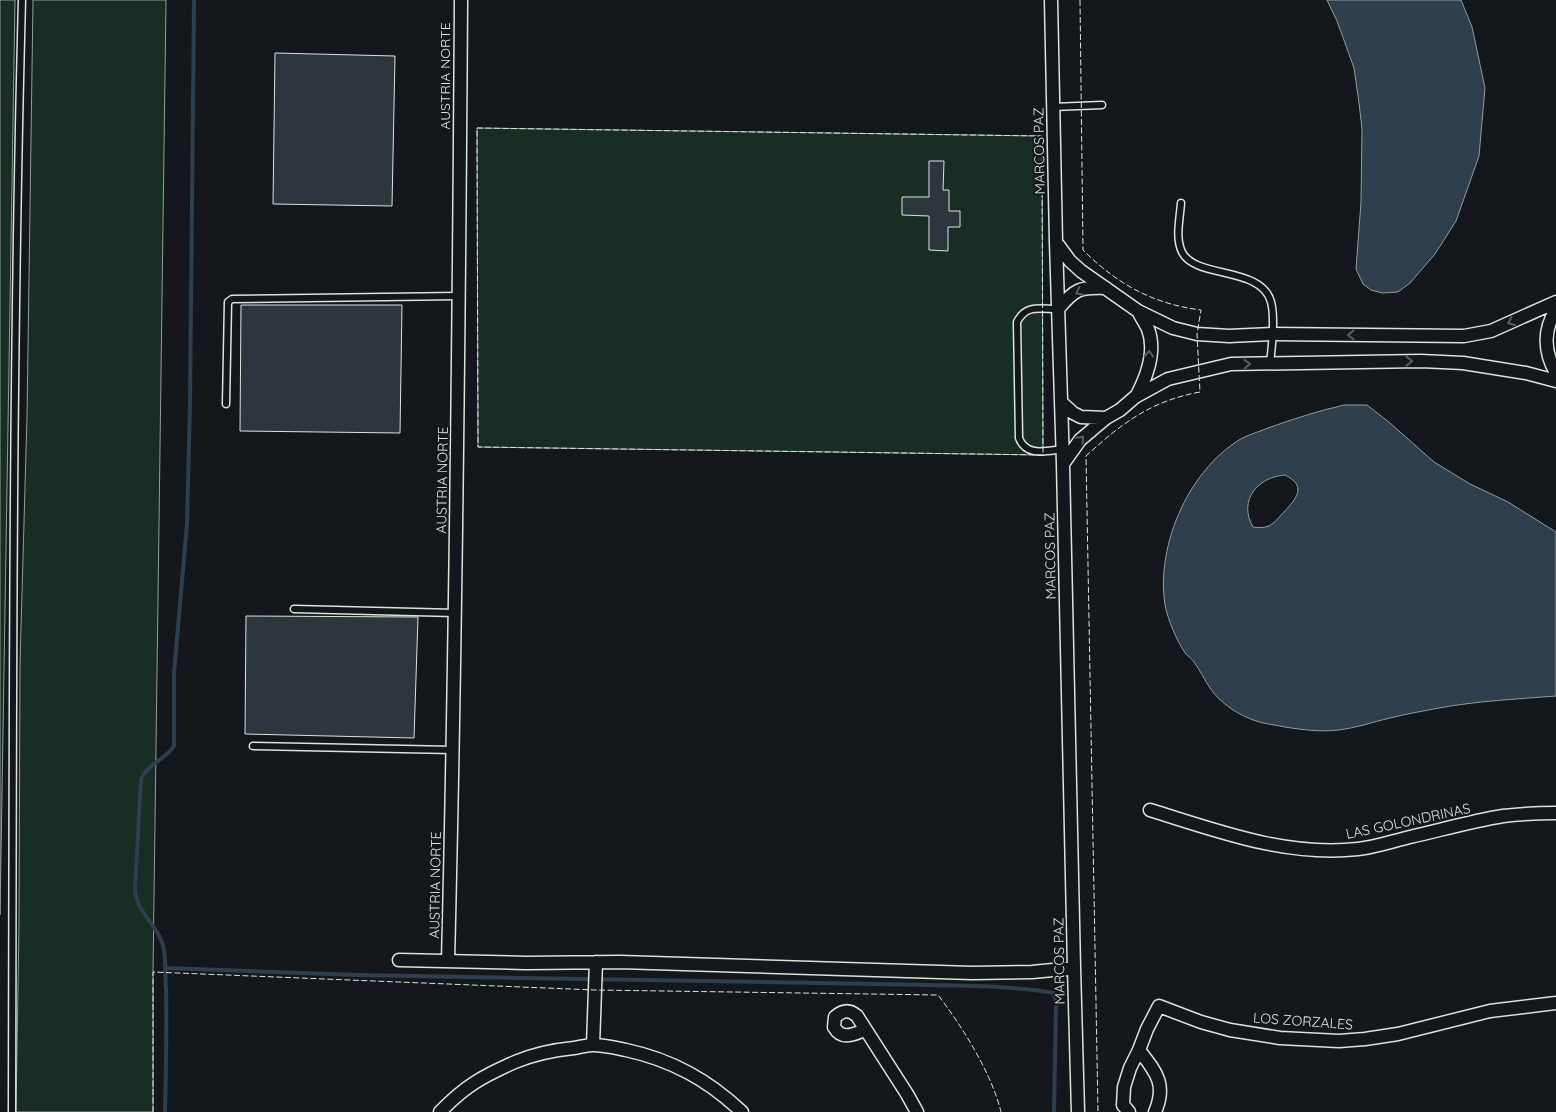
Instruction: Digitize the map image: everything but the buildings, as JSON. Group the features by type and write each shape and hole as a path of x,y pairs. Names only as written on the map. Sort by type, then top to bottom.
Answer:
{"street":[{"name":"AUSTRIA NORTE","path":"448,961 455,613 461,0"},
{"name":"MARCOS PAZ","path":"1051,0 1078,1112"},
{"path":"1056,242 1070,261 1081,271 1138,311 1173,328 1197,334 1229,336 1272,334 1464,336 1491,331 1556,302"},
{"path":"1058,309 1076,291 1087,288 1106,288"},
{"path":"1556,310 1548,326 1546,341 1548,357 1556,373"},
{"path":"1135,397 1143,383 1150,360 1148,330 1138,311"},
{"path":"1063,464 1080,440 1135,397 1168,379 1230,364 1412,361 1463,363 1526,373 1556,381"},
{"path":"1061,402 1073,413 1081,417 1106,418"},
{"name":"LAS GOLONDRINAS","path":"1150,810 1247,840 1277,846 1320,850 1358,849 1503,816 1556,813"},
{"path":"399,960 596,966 972,973 1032,972 1074,968"},
{"path":"593,1045 596,966"},
{"name":"LOS ZORZALES","path":"1129,1112 1123,1105 1124,1087 1147,1028 1159,1006 1230,1030 1280,1038 1338,1041 1365,1040 1490,1012 1556,1003"},
{"path":"865,1030 907,1094 916,1112"},
{"path":"440,1112 465,1089 485,1075 530,1056 553,1050 593,1045 648,1055 677,1067 699,1078 724,1095 742,1112"},
{"path":"1139,1050 1154,1069 1160,1083 1160,1100 1155,1112"}],"lane":[{"path":"12,1112 13,627 18,143 22,0"},
{"path":"1053,107 1102,105"},
{"path":"1181,203 1179,234 1183,253 1187,259 1197,264 1247,279 1263,287 1268,294 1272,303 1270,363"},
{"path":"226,404 228,302 232,299 459,296"},
{"path":"1058,309 1032,308 1020,315 1017,322 1019,438 1021,444 1032,452 1063,450"},
{"path":"294,609 455,613"},
{"path":"253,746 453,750"}],"green space":[{"path":"0,0 15,0 0,915"},
{"path":"33,0 166,0 153,972 153,1112 16,1112 20,663 27,417"},
{"path":"477,128 1042,136 1043,455 478,447"}],"water":[{"path":"1327,0 1461,0 1472,27 1485,88 1479,156 1456,221 1435,254 1410,283 1398,292 1382,293 1371,290 1363,284 1356,269 1361,202 1362,129 1354,68 1337,21"},
{"path":"1344,405 1367,405 1434,462 1470,484 1508,502 1556,532 1556,696 1497,700 1453,706 1402,715 1351,728 1325,731 1292,728 1256,721 1230,708 1219,699 1208,685 1179,643 1165,605 1163,583 1165,560 1170,538 1188,494 1216,458 1237,441 1306,415","holes":["1285,475 1292,479 1298,488 1293,502 1271,525 1253,527 1248,508 1253,492 1266,480"]}],"waterway":[{"path":"165,1112 165,955 158,934 136,898 135,889 141,779 148,769 174,746 174,673 187,524 194,0"},
{"path":"165,968 356,975 962,986 1054,993 1056,1004 1054,1112"}],"fence":[{"path":"1080,0 1083,250 1109,273 1137,290 1167,303 1201,310 1197,334 1200,392 1167,401 1138,415 1112,433 1086,456 1098,1112"},
{"path":"477,128 1042,136 1043,455 478,447 477,128"},
{"path":"153,1112 153,972 595,990 938,995 957,1021 975,1051 991,1082 1001,1112"}]}
